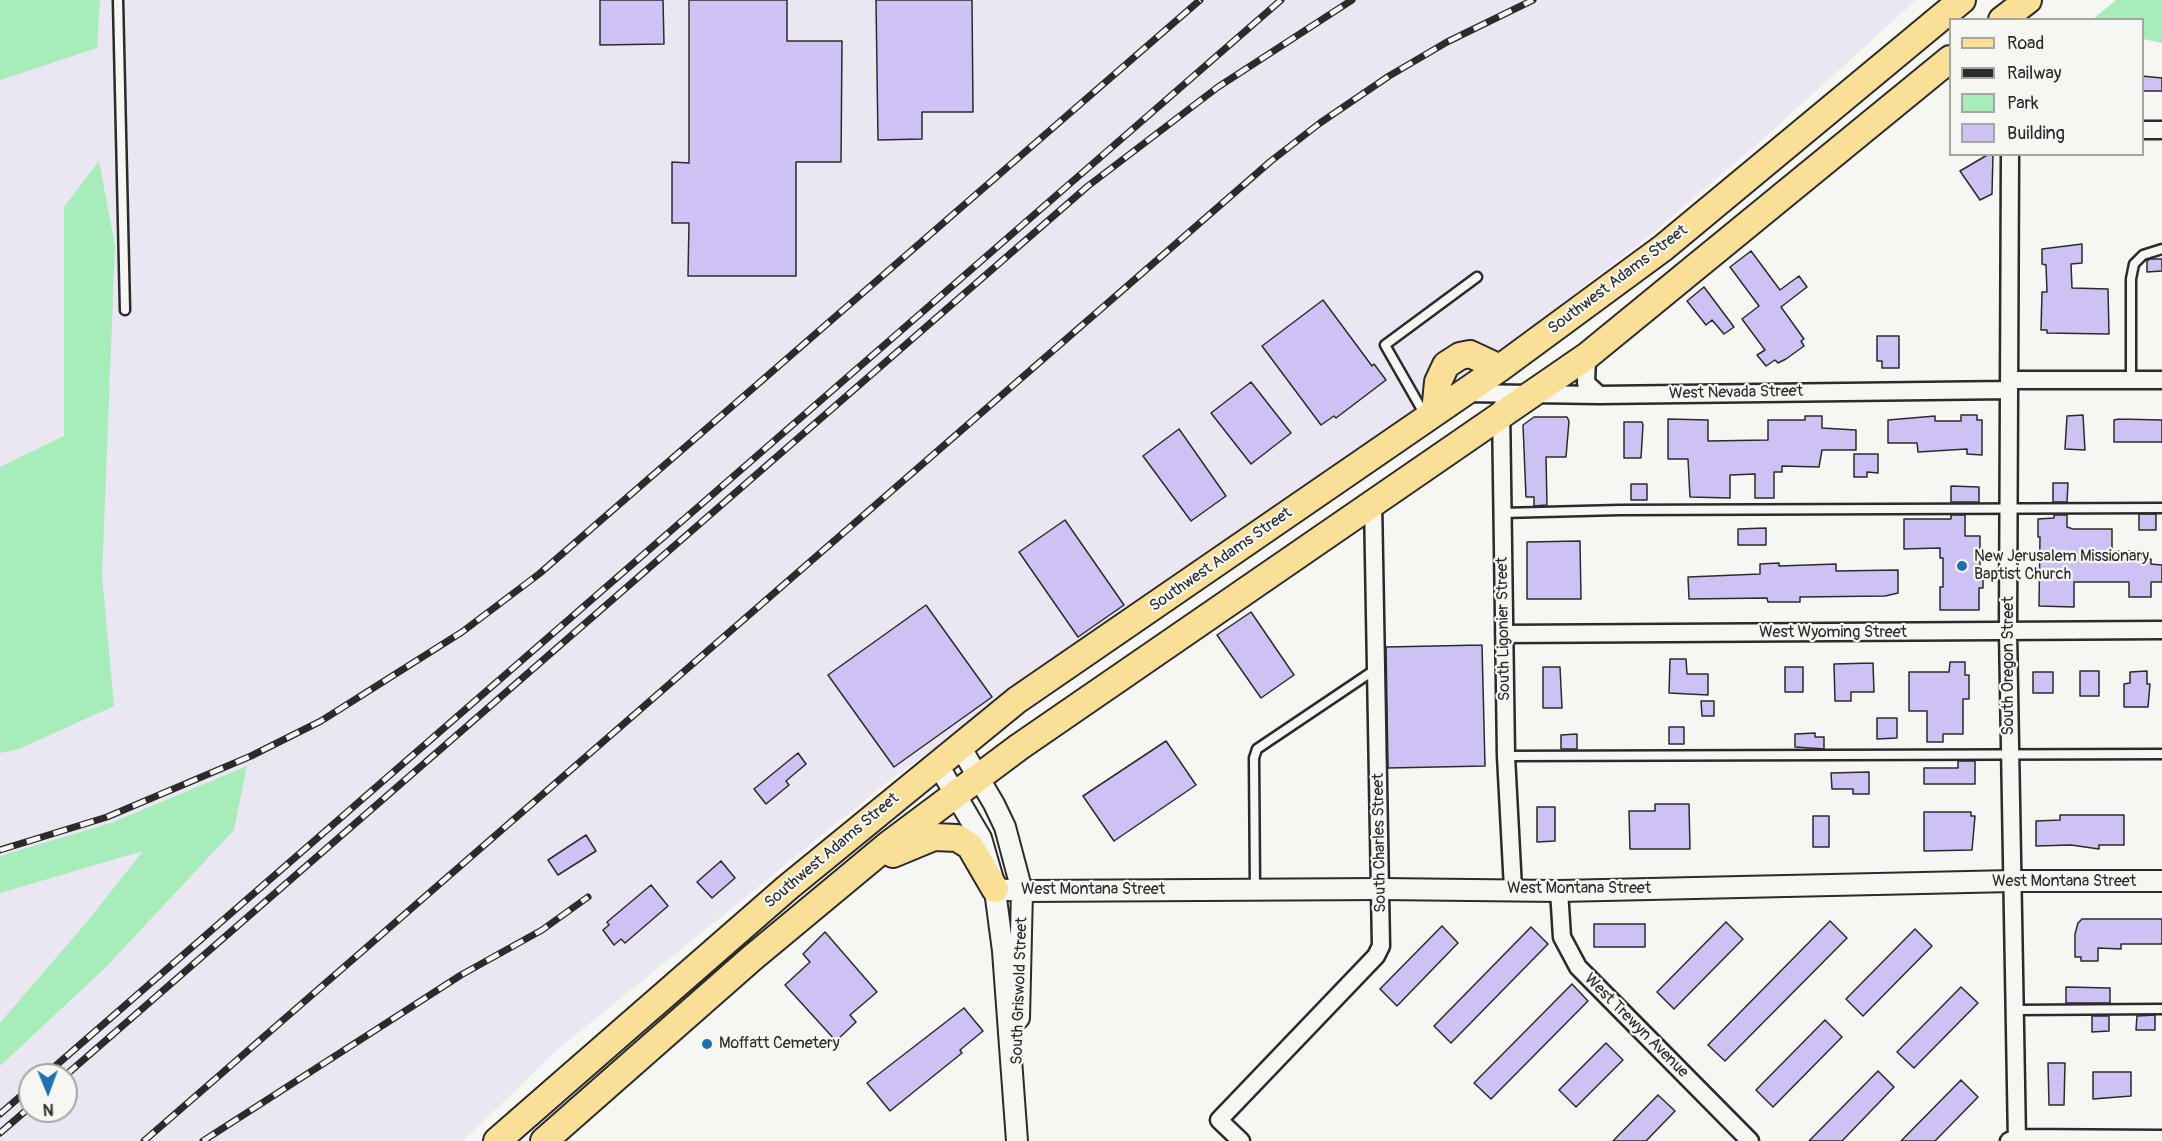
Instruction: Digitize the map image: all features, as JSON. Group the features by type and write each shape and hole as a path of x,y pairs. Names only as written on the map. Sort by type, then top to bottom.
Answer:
{"main road":[{"name":"Southwest Adams Street","path":"497,1141 778,896 1017,700 1500,368 1663,248 1962,0"},
{"path":"2005,18 2028,0"},
{"name":"Southwest Adams Street","path":"543,1141 822,898 956,793 1373,502 1501,404 1529,395 1587,356 1840,152 1949,60"},
{"path":"1431,415 1438,382 1446,365 1460,356 1470,354 1500,368"},
{"path":"822,898 898,851 941,836 957,838 970,846 995,889"}],"street":[{"path":"2144,130 2162,130"},
{"name":"South Oregon Street","path":"2010,156 2008,632 2015,1010 2014,1140"},
{"path":"1587,356 1586,383 1599,395"},
{"name":"South Ligonier Street","path":"1500,368 1506,756 1513,889"},
{"name":"West Nevada Street","path":"1529,395 2162,380"},
{"path":"1463,393 1501,404"},
{"name":"South Charles Street","path":"1241,1141 1219,1120 1376,956 1381,946 1373,502"},
{"name":"West Wyoming Street","path":"1504,634 2162,630"},
{"name":"South Griswold Street","path":"961,748 1005,827 1022,891 1017,1141"},
{"name":"South Griswold Street","path":"938,765 981,838 995,889 1016,1105"},
{"name":"West Montana Street","path":"995,889 1022,891 1513,889 1559,891 2013,881 2162,881"},
{"name":"West Trewyn Avenue","path":"1559,891 1562,937 1578,967 1750,1141"},
{"path":"2014,1140 2162,1138"}],"lane":[{"path":"118,0 125,310"},
{"path":"2131,380 2131,279 2134,264 2143,255 2162,249"},
{"path":"1431,415 1385,345 1477,277"},
{"path":"1502,513 1620,510 2162,508"},
{"path":"1256,890 1254,758 1257,749 1376,669"},
{"path":"1506,756 2162,754"},
{"path":"2015,1010 2162,1009"}],"shaded area":[{"path":"0,0 1916,0 1772,131 1654,232 1530,328 890,780 557,1050 463,1141 0,1141"}],"green space":[{"path":"0,0 100,0 97,48 0,80"},
{"path":"2116,0 2162,0 2162,43 2144,39 2144,18 2094,18"},
{"path":"99,161 115,246 102,576 114,706 19,749 0,753 0,467 64,436 64,207"},
{"path":"247,766 234,830 105,968 0,1066 0,1023 86,923 143,851 0,893 0,856 111,823"}],"building":[{"path":"600,0 663,0 664,44 600,45"},
{"path":"689,0 787,0 787,41 842,41 841,162 796,162 796,276 688,276 689,223 672,223 672,162 689,163"},
{"path":"876,0 972,0 973,112 922,112 922,139 878,140"},
{"path":"2144,76 2162,78 2162,91 2144,91"},
{"path":"1986,156 1993,156 1992,194 1980,200 1960,171"},
{"path":"2082,244 2082,263 2071,264 2072,288 2108,289 2109,334 2047,333 2047,330 2041,330 2042,292 2047,292 2046,265 2042,264 2042,249"},
{"path":"1751,251 1780,290 1799,276 1807,287 1781,307 1804,339 1801,341 1804,346 1786,359 1778,363 1775,360 1766,366 1757,355 1765,350 1742,319 1759,306 1730,267"},
{"path":"2162,259 2162,271 2147,272 2147,261"},
{"path":"1704,287 1734,327 1724,334 1712,320 1706,325 1687,301"},
{"path":"1323,300 1372,366 1374,364 1386,380 1336,418 1334,416 1321,425 1262,346"},
{"path":"1877,336 1899,336 1899,368 1882,368 1882,361 1877,361"},
{"path":"1251,382 1291,433 1251,464 1211,413"},
{"path":"1961,415 1977,415 1977,420 1982,420 1982,455 1967,454 1967,449 1918,452 1917,443 1888,443 1888,420 1935,416 1935,421 1961,421"},
{"path":"2083,415 2085,450 2065,449 2067,416"},
{"path":"1805,416 1822,416 1822,428 1856,430 1856,450 1822,450 1819,467 1782,466 1782,472 1774,472 1774,498 1755,498 1755,474 1730,475 1730,498 1690,497 1688,459 1668,459 1668,419 1708,420 1708,441 1768,440 1768,420 1805,420"},
{"path":"1534,417 1567,417 1569,421 1566,457 1546,457 1547,505 1534,506 1534,497 1526,497 1523,425"},
{"path":"2114,420 2162,420 2162,442 2114,442"},
{"path":"1624,422 1642,422 1641,458 1624,458"},
{"path":"1179,429 1226,496 1191,521 1143,456"},
{"path":"1854,454 1878,454 1878,473 1867,472 1867,477 1854,477"},
{"path":"2053,483 2068,483 2067,502 2053,502"},
{"path":"1631,484 1647,484 1647,500 1631,500"},
{"path":"1951,486 1979,487 1979,502 1951,502"},
{"path":"2139,514 2156,514 2156,530 2139,530"},
{"name":"New Jerusalem Missionary Baptist Church","path":"1951,515 1965,515 1965,536 1980,536 1980,574 1983,574 1983,588 1979,588 1979,610 1940,610 1943,558 1940,558 1940,548 1904,549 1904,519 1951,519"},
{"path":"2054,515 2067,515 2067,527 2073,529 2112,529 2112,551 2144,551 2144,559 2151,559 2151,564 2162,565 2162,582 2151,582 2151,597 2129,597 2129,582 2074,582 2074,607 2039,606 2038,519 2054,518"},
{"path":"1065,520 1124,605 1078,637 1019,552"},
{"path":"1766,528 1766,545 1738,545 1738,529"},
{"path":"1580,541 1581,599 1527,599 1527,542"},
{"path":"1779,563 1779,566 1836,564 1836,571 1898,570 1898,593 1885,596 1800,597 1800,602 1768,602 1767,598 1689,599 1688,577 1760,574 1760,564"},
{"path":"926,605 992,697 894,767 828,675"},
{"path":"1251,612 1294,675 1261,698 1217,635"},
{"path":"1482,645 1485,766 1388,768 1386,647"},
{"path":"1670,659 1686,659 1687,674 1708,674 1708,695 1669,693"},
{"path":"1950,662 1965,662 1965,675 1969,675 1969,699 1963,699 1963,734 1943,734 1943,742 1927,742 1927,711 1909,711 1909,672 1949,672"},
{"path":"1873,663 1874,692 1851,692 1851,701 1835,701 1834,664"},
{"path":"1543,667 1560,667 1562,708 1543,708"},
{"path":"1785,667 1803,667 1803,692 1785,692"},
{"path":"2080,671 2099,671 2099,696 2080,696"},
{"path":"2147,671 2147,684 2150,684 2148,707 2124,707 2124,684 2130,683 2130,672"},
{"path":"2033,672 2053,672 2053,693 2033,693"},
{"path":"1701,701 1714,701 1714,716 1702,716"},
{"path":"1877,718 1897,718 1897,738 1877,739"},
{"path":"1669,727 1684,727 1684,744 1669,744"},
{"path":"1815,733 1815,737 1824,737 1824,749 1795,747 1795,734"},
{"path":"1577,734 1577,749 1561,749 1561,735"},
{"path":"1166,741 1196,785 1114,841 1083,796"},
{"path":"798,753 806,764 786,781 789,785 766,804 754,789"},
{"path":"1958,761 1975,761 1975,784 1924,784 1924,768 1958,768"},
{"path":"1869,772 1869,794 1853,794 1853,789 1832,789 1831,773"},
{"path":"1655,804 1689,804 1690,849 1630,849 1629,811 1655,811"},
{"path":"1537,807 1555,807 1555,841 1537,842"},
{"path":"1924,812 1971,812 1971,816 1975,816 1972,850 1924,851"},
{"path":"2060,815 2124,815 2124,845 2099,845 2099,849 2071,845 2036,846 2036,821 2060,820"},
{"path":"1813,816 1829,816 1829,847 1813,847"},
{"path":"586,835 596,851 558,875 548,860"},
{"path":"721,861 735,878 712,898 697,882"},
{"path":"651,885 668,906 625,943 621,939 614,945 603,930 609,925 607,922"},
{"path":"2082,919 2162,919 2162,944 2121,944 2121,949 2098,948 2098,961 2081,961 2081,957 2075,957 2075,934 2078,923"},
{"path":"1830,921 1847,938 1725,1061 1708,1045"},
{"path":"1726,922 1743,939 1674,1009 1657,992"},
{"path":"1594,924 1645,924 1645,947 1594,947"},
{"path":"1442,926 1458,943 1397,1006 1380,989"},
{"path":"1531,927 1548,944 1451,1043 1434,1026"},
{"path":"1915,929 1932,946 1863,1016 1846,999"},
{"path":"825,932 877,992 850,1015 856,1022 836,1041 785,985 810,962 803,954"},
{"path":"1572,984 1588,1001 1491,1099 1474,1083"},
{"path":"1961,987 1978,1003 1914,1068 1897,1052"},
{"path":"2066,987 2110,988 2110,1003 2066,1003"},
{"path":"964,1008 983,1031 960,1050 962,1053 890,1111 867,1083"},
{"path":"2155,1015 2155,1030 2136,1030 2137,1016"},
{"path":"2092,1016 2109,1016 2109,1031 2092,1032"},
{"path":"1825,1020 1842,1037 1773,1107 1756,1090"},
{"path":"1606,1043 1623,1060 1576,1107 1559,1090"},
{"path":"2048,1063 2065,1063 2064,1105 2049,1105"},
{"path":"1878,1071 1894,1087 1842,1141 1809,1141"},
{"path":"2093,1072 2131,1072 2131,1096 2093,1099"},
{"path":"1961,1080 1978,1097 1935,1141 1901,1141"},
{"path":"1658,1095 1675,1111 1646,1141 1613,1141"}],"railway":[{"path":"0,850 107,817 251,756 321,721 462,632 539,574 1200,0"},
{"path":"59,1063 1281,0"},
{"path":"78,1065 1088,186 1218,87 1352,0"},
{"path":"144,1141 1271,161 1320,123 1389,76 1447,42 1533,0"},
{"path":"203,1141 461,975 542,930 588,897"},
{"path":"0,1114 18,1098"},
{"path":"0,1133 18,1117"}],"place":[{"name":"New Jerusalem Missionary Baptist Church","path":"1962,566"},
{"name":"Moffatt Cemetery","path":"707,1044"}]}
